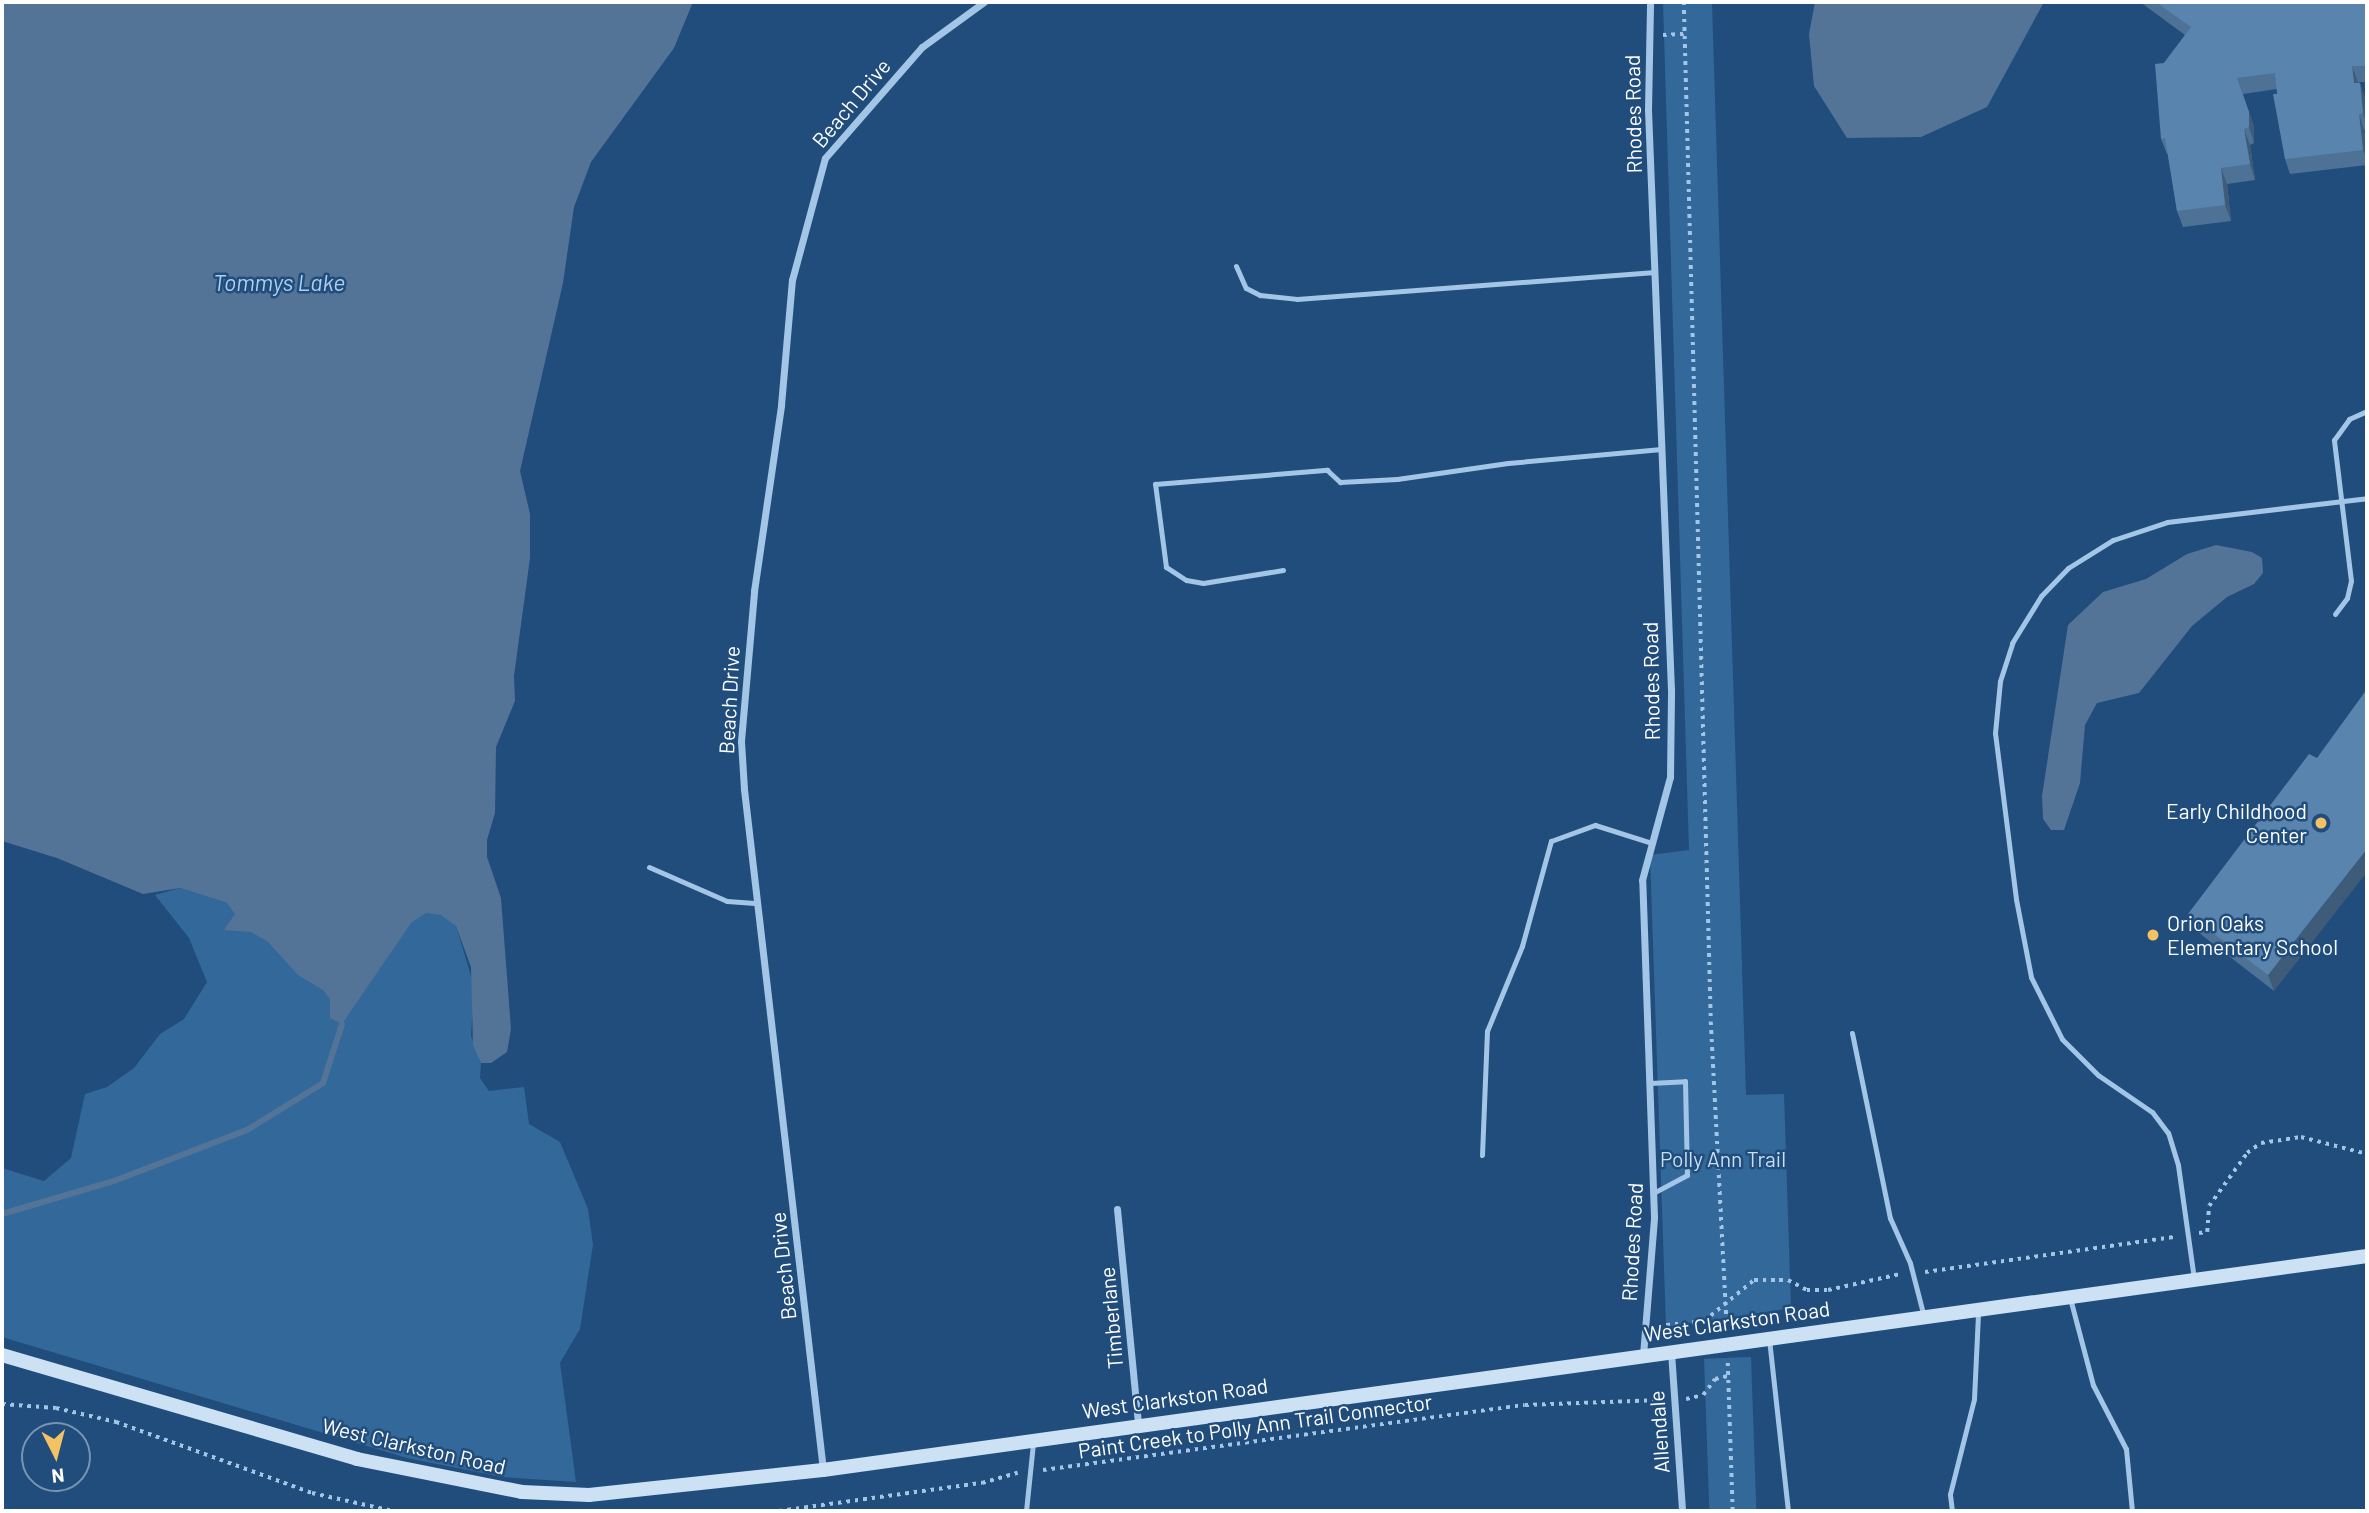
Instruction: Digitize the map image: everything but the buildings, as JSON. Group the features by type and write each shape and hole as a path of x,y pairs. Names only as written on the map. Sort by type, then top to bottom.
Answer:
{"main road":[{"name":"West Clarkston Road","path":"2,1355 357,1459 522,1492 589,1495 823,1471 1138,1424 2367,1256"}],"street":[{"name":"Beach Drive","path":"823,1471 741,741 792,280 808,208 825,158 874,100 922,47 984,2"},
{"name":"Rhodes Road","path":"1643,1355 1653,1193 1642,880 1670,777 1671,690 1654,272 1650,2"},
{"name":"Timberlane","path":"1117,1209 1138,1424"},
{"name":"Allendale","path":"1671,1351 1682,1511"}],"lane":[{"path":"1236,266 1246,288 1260,295 1297,299 1654,272"},
{"path":"2335,614 2350,590 2334,440 2350,419 2367,411"},
{"path":"1283,570 1203,583 1186,580 1166,567 1155,484 1328,470 1340,482 1397,479 1508,463 1661,449"},
{"path":"2194,1280 2177,1159 2163,1124 2078,1057 2050,1022 2031,977 1996,742 1998,689 2012,643 2030,611 2068,568 2104,544 2167,522 2367,498"},
{"path":"1482,1155 1487,1031 1522,946 1551,841 1595,825 1652,843"},
{"path":"649,867 727,901 758,903"},
{"path":"1852,1033 1890,1218 1912,1273 1924,1317"},
{"path":"1650,1083 1685,1081 1687,1175 1653,1193"},
{"path":"2070,1297 2093,1385 2126,1449 2132,1511"},
{"path":"1952,1511 1950,1494 1974,1399 1978,1310"},
{"path":"1769,1339 1788,1511"},
{"path":"1026,1511 1034,1440"}],"path":[{"path":"1684,2 1711,1022 1733,1511"},
{"path":"1650,35 1685,34"},
{"path":"1645,1327 1703,1321 1725,1300 1754,1280 1788,1280 1807,1290 1828,1290 1912,1273 2135,1246 2207,1232 2209,1206 2248,1153 2261,1143 2301,1137 2367,1154"},
{"name":"Paint Creek to Polly Ann Trail Connector","path":"779,1511 970,1485 1030,1471 1525,1405 1696,1399 1716,1379 1729,1376"},
{"path":"2,1404 56,1408 116,1422 312,1493 393,1511"}],"green space":[{"path":"2,2 456,926 474,986 471,1036 481,1063 480,1078 489,1091 524,1087 529,1124 560,1142 588,1209 593,1245 580,1329 560,1363 576,1482 502,1477 407,1458 2,1337 2,1168 44,1181 71,1158 85,1094 107,1087 134,1068 160,1034 184,1019 207,982 189,938 155,895 180,888 227,903"},
{"name":"Polly Ann Trail","path":"1663,2 1712,2 1746,1095 1784,1094 1791,1308 1666,1327 1650,855 1689,850"},
{"path":"1751,1357 1756,1511 1709,1511 1704,1359"}],"water":[{"name":"Tommys Lake","path":"2,2 693,2 674,48 591,162 574,207 563,283 520,471 530,514 530,558 514,676 515,701 496,747 495,813 487,840 487,857 501,898 511,1029 507,1052 491,1063 481,1063 473,1045 471,967 456,926 441,915 426,913 411,923 342,1024 330,1018 330,999 323,990 298,975 267,941 251,932 224,930 235,914 227,903 180,888 143,894 57,858 2,841"},
{"path":"1815,2 2044,2 1987,107 1921,137 1847,138 1814,86 1809,34"},
{"path":"2216,545 2252,552 2262,558 2263,573 2254,584 2227,597 2192,626 2139,693 2097,703 2085,725 2080,783 2064,830 2051,830 2043,819 2042,796 2068,625 2103,592 2146,579 2187,554"}],"waterway":[{"path":"2,1214 114,1181 247,1130 323,1083 342,1024"}],"place":[{"name":"Early Childhood Center","path":"2321,823"},
{"name":"Orion Oaks Elementary School","path":"2153,935"}]}
